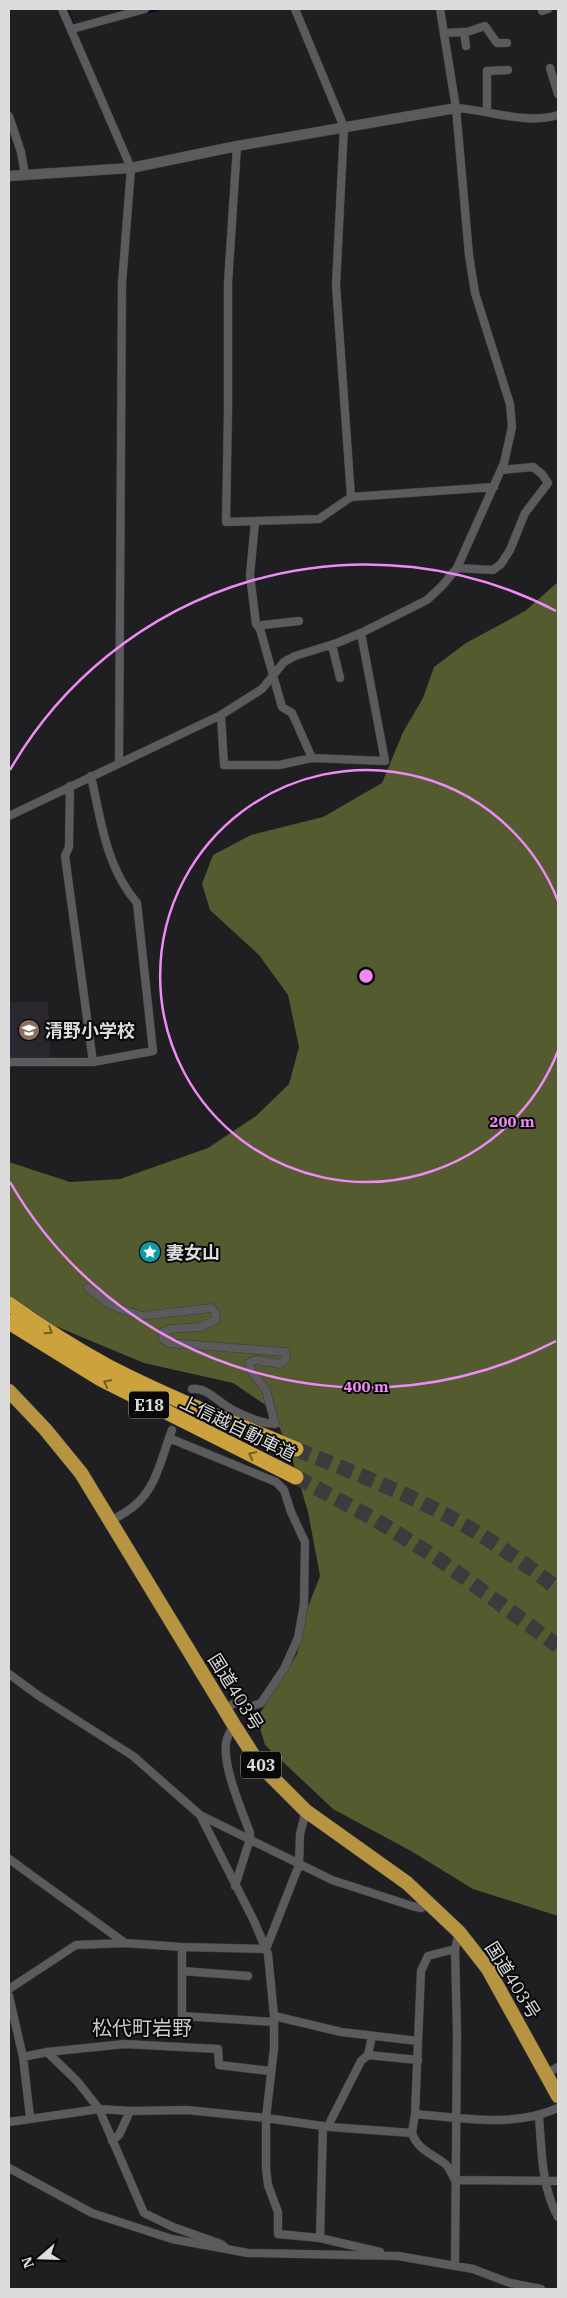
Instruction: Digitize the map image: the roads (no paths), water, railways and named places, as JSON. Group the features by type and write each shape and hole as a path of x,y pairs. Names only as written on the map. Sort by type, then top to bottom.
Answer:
{"highway":[{"name":"上信越自動車道","path":"9,1304 70,1345 110,1367 152,1388 296,1449"},
{"name":"上信越自動車道","path":"9,1322 101,1379 296,1477"},
{"name":"国道403号","path":"9,1391 65,1451 81,1473 259,1764 306,1812 407,1883 459,1932 488,1969 552,2071 558,2096"}],"street":[{"path":"62,9 130,168 122,283 119,763"},
{"path":"72,29 145,9"},
{"path":"295,9 344,127 336,285 351,497"},
{"path":"9,816 221,715 262,689 284,662 295,656 332,645 361,633 427,600 442,586 456,568 501,470 512,427 510,404 475,292 469,256 456,108 440,9"},
{"path":"444,33 464,33 485,26 497,43 507,43"},
{"path":"464,33 466,46"},
{"path":"550,68 558,94"},
{"path":"487,112 487,71 508,70"},
{"path":"9,176 130,168 237,146 456,108 541,119 558,115"},
{"path":"9,116 21,152 25,175"},
{"path":"237,146 228,283 226,522 319,519 351,497 494,487"},
{"path":"456,568 492,570 501,564 510,550 525,513 548,483 533,466 501,470"},
{"path":"255,522 250,575 256,624 260,629 275,675 282,707 292,713 312,758"},
{"path":"260,629 263,625 299,621"},
{"path":"221,715 224,765 279,765 312,758 385,761 361,633"},
{"path":"332,645 340,678"},
{"path":"9,1062 93,1062 153,1052 137,903 123,887 114,866 102,831 90,776"},
{"path":"70,786 68,847 65,856 93,1062"},
{"path":"88,1288 110,1305 141,1316 211,1308 216,1312 216,1320 209,1324 163,1332 163,1339 168,1343 285,1352 286,1359 280,1364 256,1360 250,1363 252,1372 266,1390 275,1424 234,1411 202,1389 192,1389"},
{"path":"112,1521 135,1506 144,1496 156,1474 172,1430"},
{"path":"169,1438 276,1482 284,1490 291,1512 305,1542 304,1604 298,1638 284,1669 261,1703 250,1708 239,1702 224,1709"},
{"path":"9,1674 39,1696 133,1756 200,1815 332,1880 385,1899 421,1908 428,1902"},
{"path":"234,1725 226,1740 227,1758 234,1789 250,1832 250,1839 235,1886"},
{"path":"266,1948 299,1865 300,1834 306,1812"},
{"path":"200,1815 254,1921 268,1954 274,2019 266,2118 266,2168 268,2185 278,2212 278,2234 320,2238 398,2256 473,2269 510,2283 542,2289"},
{"path":"9,1859 125,1943"},
{"path":"455,2266 457,2032 455,1949 459,1932"},
{"path":"9,1989 76,1945 125,1943 182,1947 266,1948"},
{"path":"182,1947 182,2027"},
{"path":"455,1949 428,1956 421,1971 418,2060 412,2133 414,2139 426,2152 446,2164 455,2180"},
{"path":"182,1971 248,1976"},
{"path":"9,1996 23,2057 30,2117"},
{"path":"182,2016 274,2019 341,2032 418,2041"},
{"path":"320,2238 327,2127 361,2061 368,2054 372,2036"},
{"path":"23,2057 47,2052 125,2044 218,2049 220,2065 270,2071"},
{"path":"47,2052 77,2081 99,2109 144,2213 173,2227 221,2244 227,2250"},
{"path":"368,2054 418,2060"},
{"path":"415,2114 518,2120 539,2117 558,2108"},
{"path":"9,2122 30,2117 99,2109 130,2111 187,2110 266,2118 327,2127 412,2133"},
{"path":"112,2141 119,2135 130,2111"},
{"path":"539,2117 544,2181 549,2200 558,2216"},
{"path":"9,2168 92,2213 172,2239 227,2250 248,2252 398,2256"},
{"path":"455,2180 558,2181"}],"waterway":[{"path":"67,9 74,26"},
{"path":"145,13 160,9"}],"tunnel":[{"path":"296,1449 391,1488 446,1515 504,1550 558,1589"},
{"path":"296,1477 376,1520 440,1560 558,1646"}],"place":[{"name":"清野小学校","path":"29,1030"},
{"name":"妻女山","path":"150,1252"}],"district":[{"name":"松代町岩野","path":"142,2027"}]}
